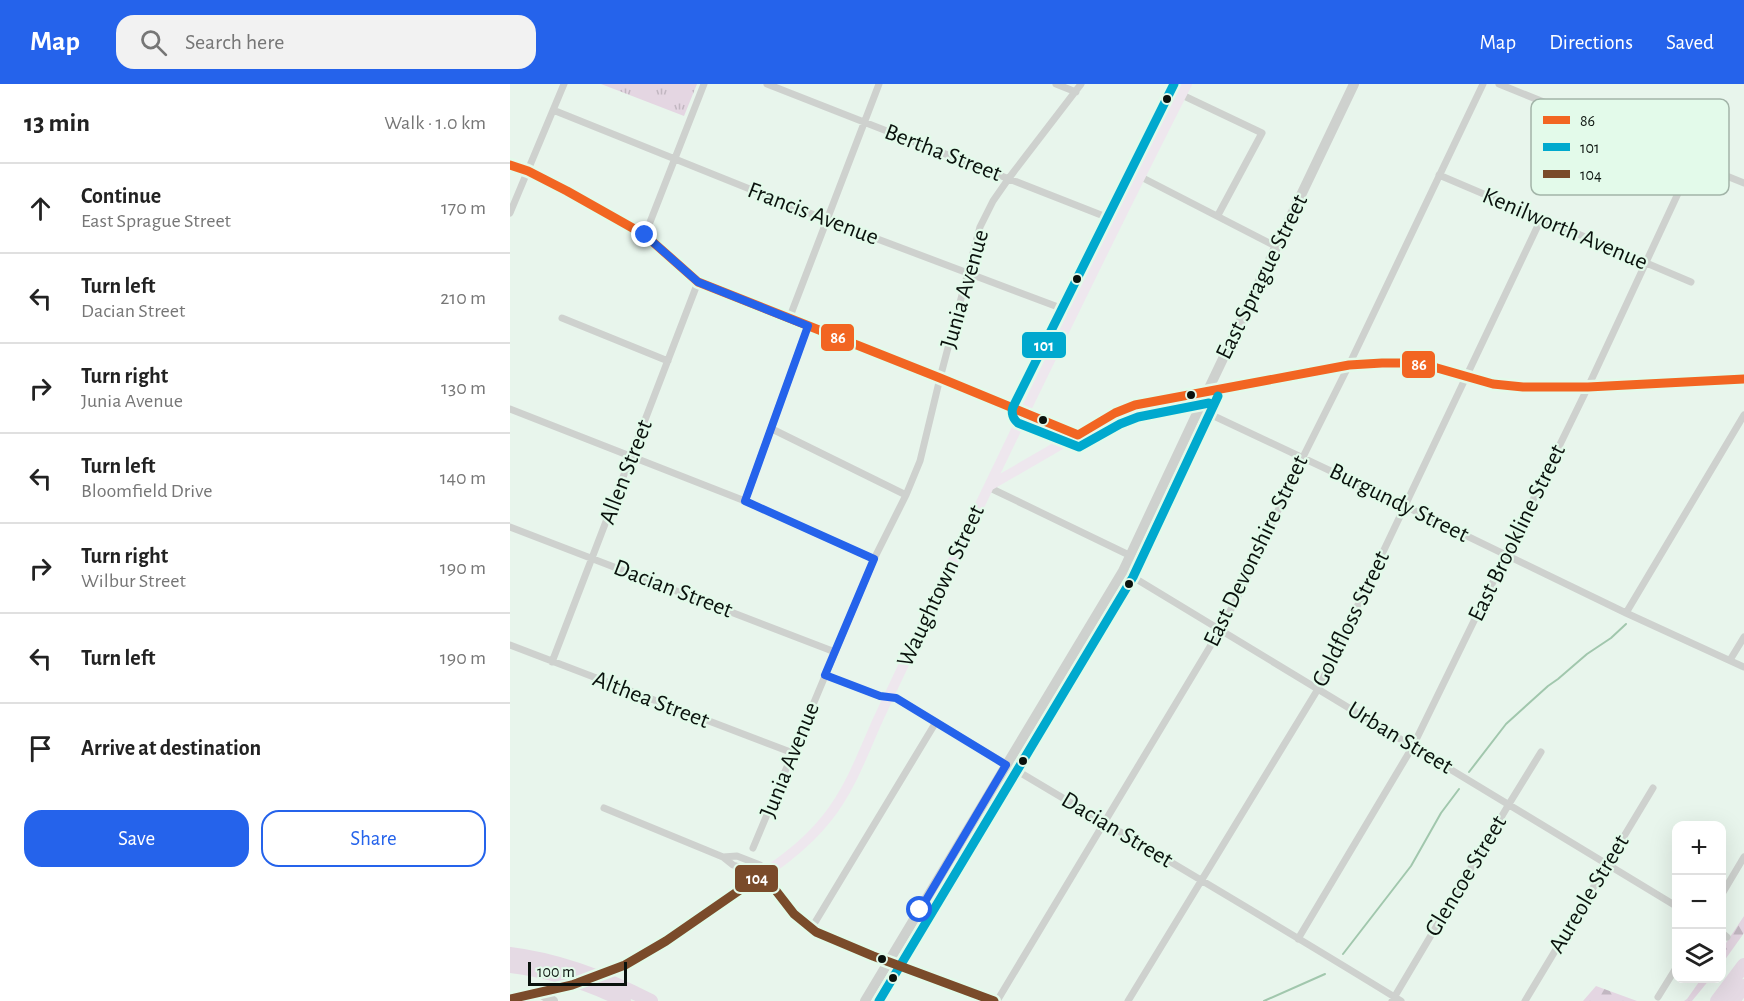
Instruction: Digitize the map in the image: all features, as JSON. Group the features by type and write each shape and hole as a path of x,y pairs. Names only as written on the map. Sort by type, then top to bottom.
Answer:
{"highway":[{"path":"510,954 556,962 589,973 651,1001"},
{"path":"1717,1001 1744,965"},
{"path":"510,966 553,974 624,1001"},
{"path":"1733,1001 1744,986"}],"main road":[{"name":"Waughtown Street","path":"510,999 588,980 625,965 651,950 763,874 807,840 834,809 850,782 1024,412 1187,84"},
{"path":"510,165 528,171 567,191 645,235 698,282 1078,435"},
{"path":"988,487 1115,413 1135,405 1349,365 1409,363 1437,368 1493,384 1523,387 1588,387 1744,380"}],"street":[{"path":"510,213 564,84"},
{"path":"645,235 704,84"},
{"name":"Bertha Street","path":"767,84 1119,222"},
{"path":"789,319 879,84"},
{"path":"1056,84 1076,92"},
{"name":"Junia Avenue","path":"753,848 874,559 920,461 980,227 993,201 1009,178 1081,84"},
{"name":"East Sprague Street","path":"865,1001 1124,571 1354,84"},
{"name":"East Devonshire Street","path":"996,1001 1220,630 1483,84"},
{"path":"1499,84 1536,99"},
{"path":"1182,95 1262,133 1218,215"},
{"name":"Francis Avenue","path":"553,110 827,220 1074,314"},
{"name":"Kenilworth Avenue","path":"1439,175 1691,282"},
{"path":"1141,177 1277,247"},
{"path":"1729,177 1744,183"},
{"name":"East Brookline Street","path":"1298,939 1413,746 1508,555 1678,195"},
{"name":"Goldfloss Street","path":"1128,1001 1318,688 1541,219"},
{"name":"Allen Street","path":"552,662 698,282"},
{"path":"562,318 668,361"},
{"path":"745,501 808,326"},
{"name":"Burgundy Street","path":"1199,408 1626,613 1744,667"},
{"path":"510,409 745,501 874,559"},
{"path":"1626,613 1744,415"},
{"path":"772,429 906,495"},
{"path":"988,487 1131,556"},
{"name":"Dacian Street","path":"510,527 835,652"},
{"name":"Urban Street","path":"1124,571 1672,903"},
{"path":"1730,660 1744,637"},
{"name":"Althea Street","path":"510,645 792,753"},
{"name":"Dacian Street","path":"825,675 880,696 896,698 1105,822 1396,1000"},
{"path":"811,929 936,722"},
{"name":"Glencoe Street","path":"1396,1000 1541,752"},
{"name":"Aureole Street","path":"1525,1001 1653,788"},
{"path":"604,808 723,857 733,865 763,874 794,915 824,936 996,1001"},
{"path":"1726,887 1744,857"},
{"path":"1658,997 1672,976"},
{"path":"540,993 553,1001"}],"green space":[{"path":"601,84 697,84 684,116"},
{"path":"1744,916 1744,933 1726,958 1726,943"},
{"path":"1698,983 1707,983 1692,1001 1684,1001"},
{"path":"1596,986 1637,1001 1583,1001"}],"waterway":[{"path":"1469,772 1506,724 1548,686 1626,624"},
{"path":"1343,954 1411,866 1441,813 1459,789"},
{"path":"1264,1001 1325,974"}],"transit line":[{"name":"101","path":"1174,84 1013,407 1012,414 1018,423 1079,447 1120,424 1138,417 1209,403"},
{"name":"86","path":"510,165 528,171 567,191 645,235 698,282 1078,435 1115,413 1135,405 1349,365 1409,363 1437,368 1493,384 1523,387 1588,387 1744,379"},
{"name":"101","path":"879,1001 1133,577 1218,396"},
{"name":"104","path":"510,999 572,985 625,965 666,941 763,874 794,914 816,932 994,1001"}],"route":[{"path":"645,235 698,282 808,326 745,501 874,559 825,675 880,696 896,698 1006,765 920,910"}]}
